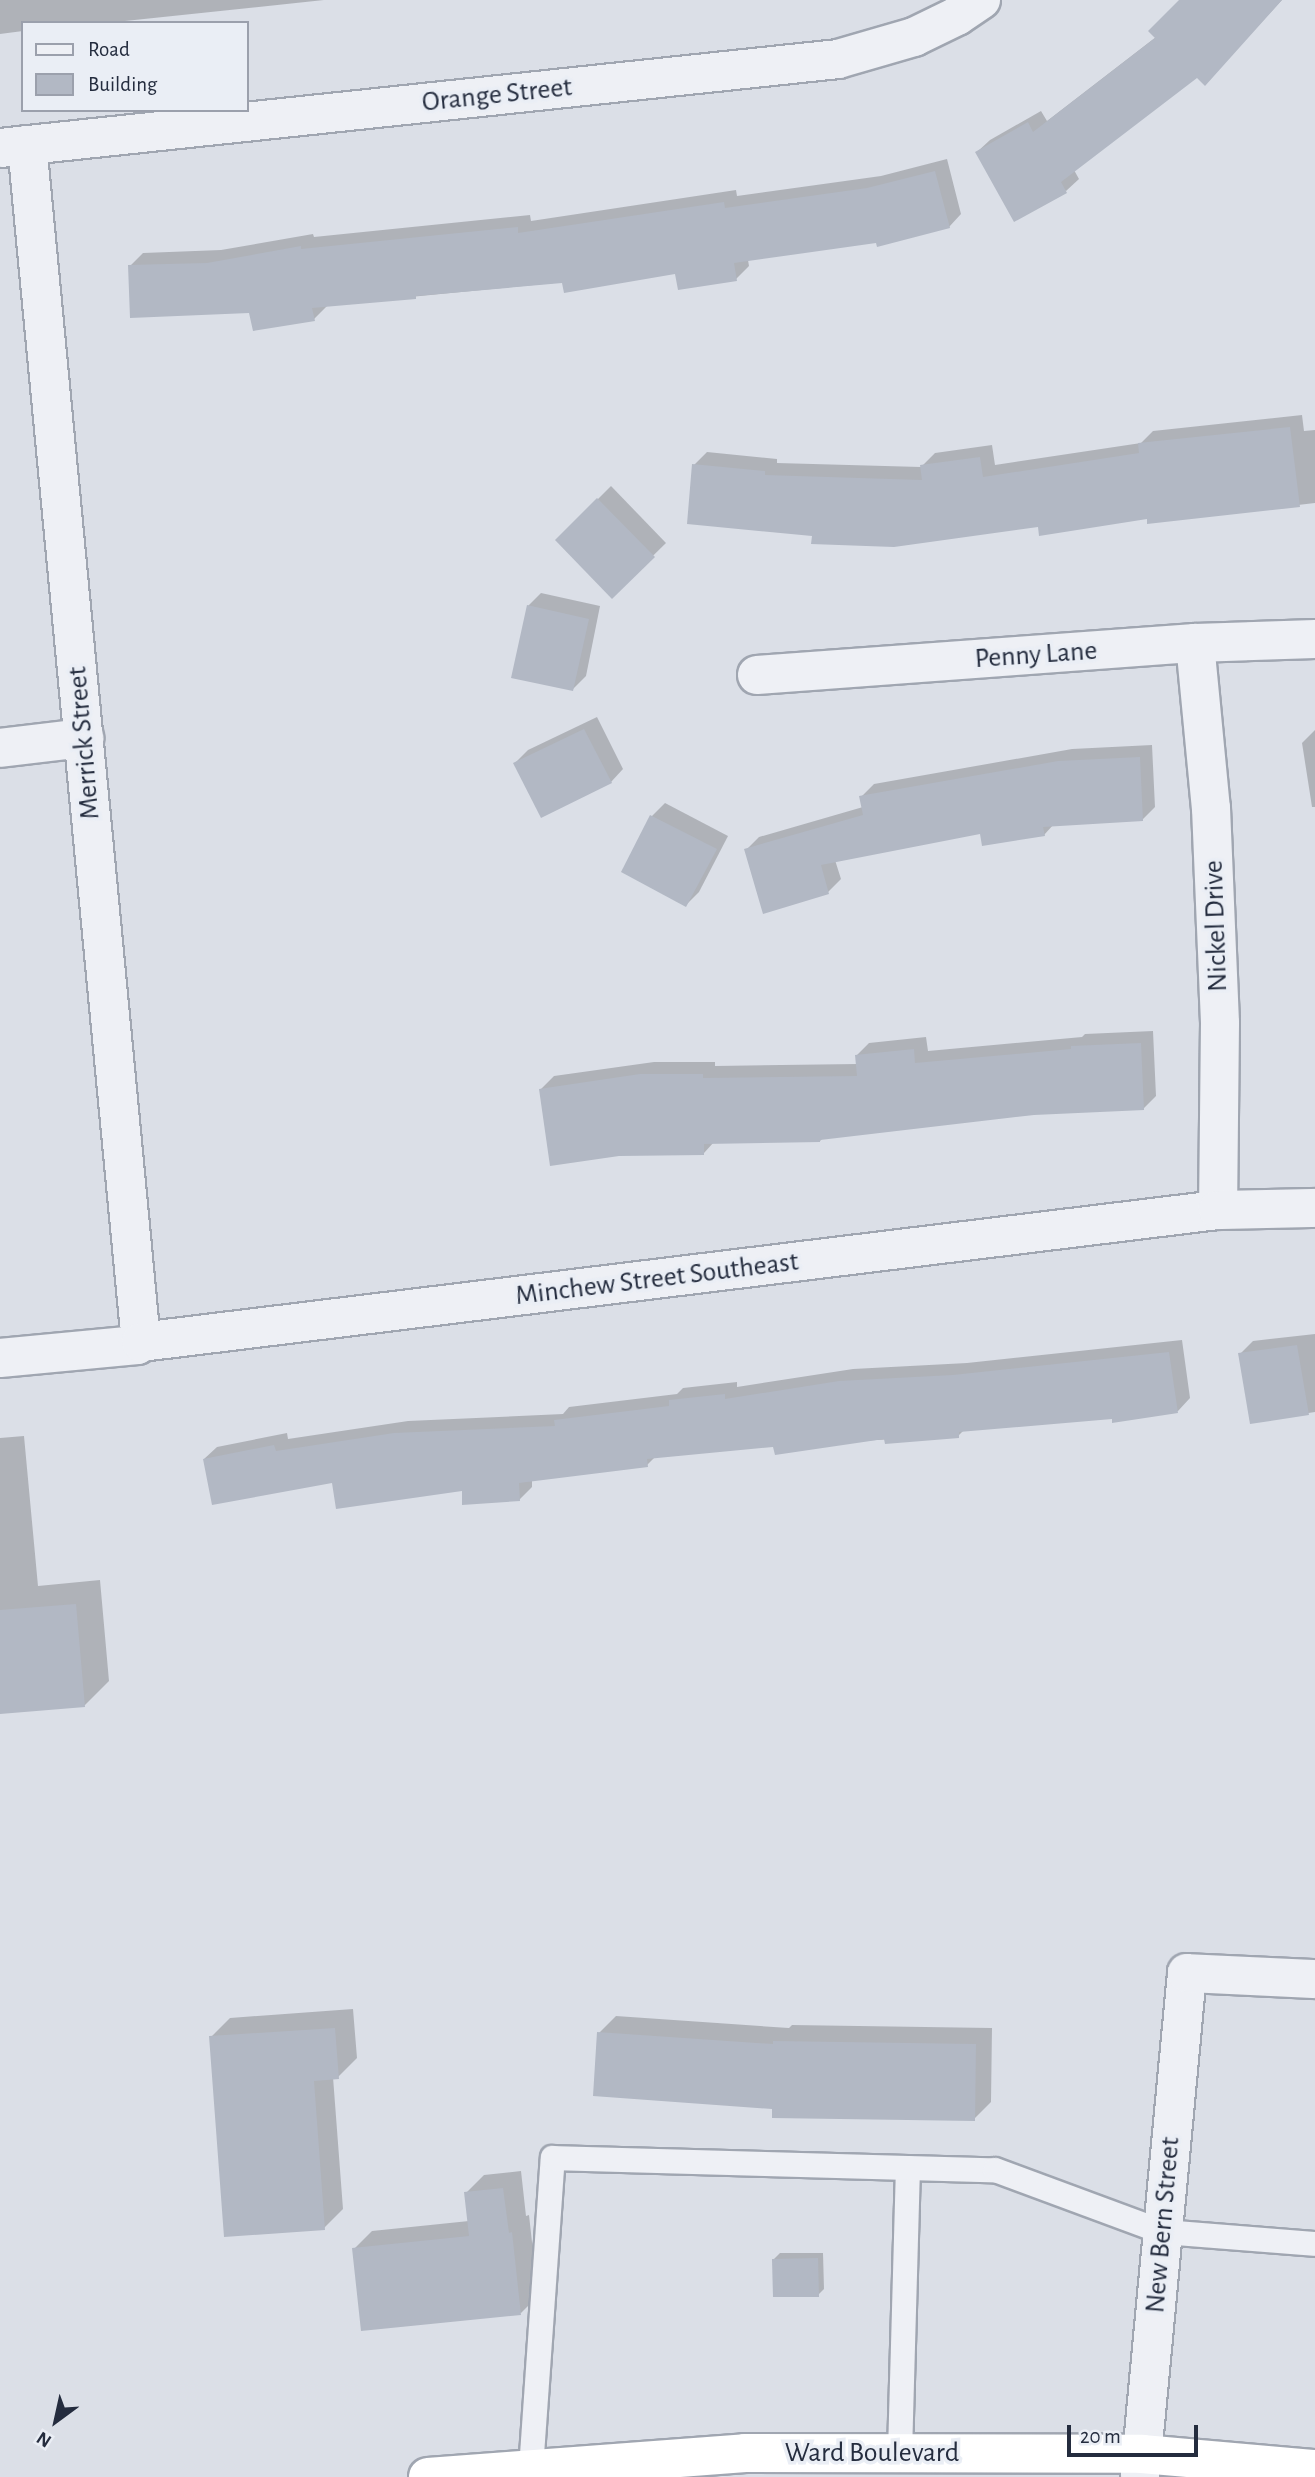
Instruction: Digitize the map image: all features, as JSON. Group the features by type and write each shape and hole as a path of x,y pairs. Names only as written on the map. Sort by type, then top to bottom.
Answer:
{"highway":[{"name":"Ward Boulevard","path":"428,2477 745,2453 901,2453 1141,2465 1315,2469"}],"street":[{"name":"Orange Street","path":"14,146 838,59 914,37 957,16 981,0"},
{"name":"Merrick Street","path":"14,146 84,738 141,1342"},
{"name":"Penny Lane","path":"757,676 1195,643 1315,639"},
{"name":"Nickel Drive","path":"1195,643 1211,808 1220,1023 1218,1210"},
{"path":"0,748 84,738"},
{"name":"Minchew Street Southeast","path":"0,1358 137,1345 141,1342 1218,1210 1315,1208"},
{"name":"New Bern Street","path":"1141,2465 1187,1973 1315,1979"}],"lane":[{"path":"531,2469 553,2158 995,2170 1163,2232 1315,2244"},
{"path":"901,2453 908,2168"}],"building":[{"path":"1179,0 1282,0 1205,86 1197,78 1061,182 1067,193 1014,222 975,152 1028,122 1033,132 1155,38 1148,31"},
{"path":"935,171 950,228 877,247 876,243 734,263 737,281 678,290 675,274 564,293 562,283 416,296 416,299 312,308 315,321 253,331 249,313 130,318 128,265 207,263 301,246 301,249 518,227 518,233 724,202 725,208 867,188"},
{"path":"1290,427 1300,507 1147,524 1147,519 1039,536 1038,527 894,547 811,544 812,536 687,524 692,464 765,471 765,475 922,480 920,465 980,457 983,477 1139,453 1138,443"},
{"path":"597,498 655,557 612,599 555,540"},
{"path":"527,605 589,619 573,691 511,678"},
{"path":"584,729 612,783 541,818 513,763"},
{"path":"1140,757 1143,821 1043,827 1045,836 982,846 980,834 821,865 829,894 763,914 744,849 863,815 859,796 1058,761"},
{"path":"650,815 717,849 686,907 621,872"},
{"path":"1141,1043 1144,1110 1034,1115 820,1142 704,1144 704,1155 619,1156 550,1166 539,1089 640,1074 703,1074 703,1078 857,1076 855,1055 914,1049 915,1063 1071,1049 1071,1046"},
{"path":"1297,1345 1309,1415 1250,1424 1238,1353"},
{"path":"1169,1352 1178,1413 1112,1423 1112,1419 959,1432 959,1438 885,1444 884,1439 775,1455 773,1447 647,1459 648,1467 519,1483 520,1501 462,1505 462,1491 336,1509 332,1483 212,1505 203,1459 274,1445 276,1451 394,1433 555,1426 554,1420 669,1406 669,1400 725,1394 725,1399 839,1381 953,1375"},
{"path":"76,1604 85,1707 0,1714 0,1610"},
{"path":"335,2028 339,2079 314,2081 325,2230 224,2237 209,2036"},
{"path":"597,2032 773,2044 773,2041 976,2044 975,2121 772,2118 772,2109 593,2096"},
{"path":"503,2188 509,2233 512,2232 521,2315 361,2331 352,2248 469,2236 464,2192"},
{"path":"818,2258 819,2297 773,2297 772,2259"}]}
